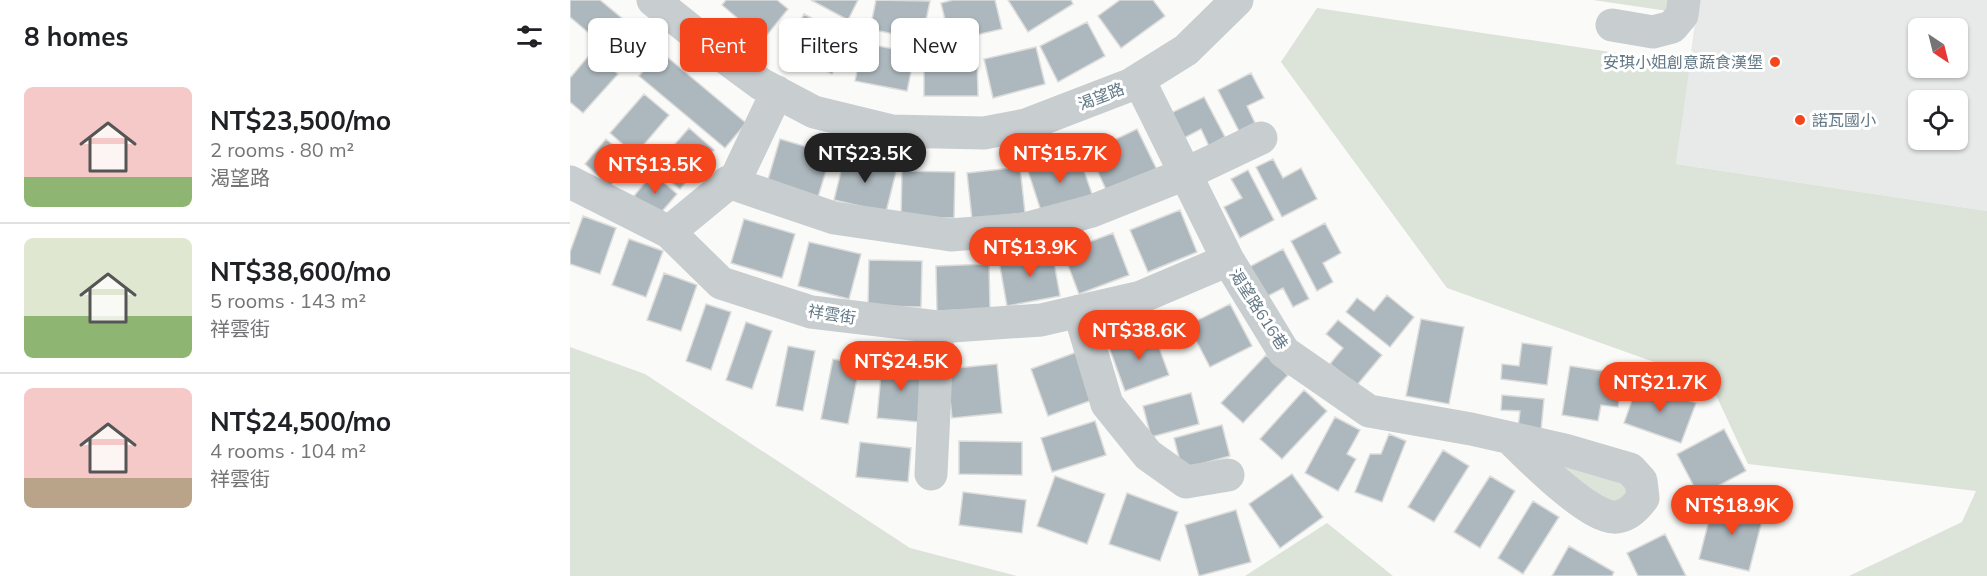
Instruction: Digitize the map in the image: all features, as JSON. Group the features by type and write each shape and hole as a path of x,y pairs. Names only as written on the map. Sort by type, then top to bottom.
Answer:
{"street":[{"name":"渴望路","path":"653,0 761,84 814,112 892,131 984,133 1026,125 1130,85 1186,50 1237,0"},
{"path":"1612,25 1653,32 1672,27 1682,15 1684,0"},
{"name":"渴望路616巷","path":"1139,80 1228,260 1284,352 1369,411 1510,438"},
{"path":"669,232 737,176 777,92"},
{"path":"728,182 834,218 951,235 1025,229 1092,211 1185,174 1261,138"},
{"name":"祥雲街","path":"570,182 669,232 721,283 811,312 938,327 1041,320 1141,297 1228,260"},
{"path":"1079,311 1107,404 1148,455 1186,482 1228,475"},
{"path":"932,474 938,327"}],"shaded area":[{"path":"1593,0 1669,0 1668,11"},
{"name":"諾瓦國小","path":"1698,0 1987,0 1987,211 1676,164"},
{"path":"1317,8 1690,64 1676,164 1987,211 1987,576 1849,576 1962,522 1976,491 1748,464 1710,382 1447,288 1281,62"},
{"path":"570,347 645,374 910,548 1017,576 570,576"},
{"path":"1551,463 1623,475 1634,490 1616,507"},
{"path":"1327,523 1393,576 1245,576"}],"building":[{"path":"570,0 600,0 622,18 588,18 588,32 570,17"},
{"path":"726,0 777,0 788,9 767,35 767,18 737,18 722,5"},
{"path":"811,0 858,0 849,18 844,18"},
{"path":"876,0 930,1 927,18 891,18 891,33 879,31 879,18 872,18"},
{"path":"953,0 995,0 1002,29 979,34 979,18 945,18 941,3"},
{"path":"1008,0 1071,0 1073,4 1028,32"},
{"path":"1120,0 1153,0 1165,16 1121,48 1098,16"},
{"path":"1087,22 1105,56 1058,82 1040,46"},
{"path":"879,46 891,48 891,72 911,72 907,91 855,81 857,72 879,72"},
{"path":"1036,47 1045,84 993,98 984,59"},
{"path":"588,57 588,72 616,72 618,74 583,113 570,102 570,78"},
{"path":"668,58 680,68 680,72 685,72 746,123 725,148 639,76 642,72 668,72"},
{"path":"924,72 977,72 978,96 924,96"},
{"path":"1251,73 1264,98 1247,106 1255,123 1239,131 1218,90"},
{"path":"644,94 669,115 635,155 610,133"},
{"path":"1204,97 1225,137 1209,146 1201,129 1184,138 1171,113"},
{"path":"689,128 714,150 680,189 654,168"},
{"path":"1137,129 1157,170 1108,194 1089,152"},
{"path":"606,139 631,161 610,186 585,164"},
{"path":"780,139 831,154 818,197 767,183"},
{"path":"1078,153 1093,197 1042,214 1028,171"},
{"path":"845,155 897,168 886,212 834,200"},
{"path":"1273,159 1283,178 1301,168 1317,199 1282,217 1256,167"},
{"path":"1020,167 1025,213 972,219 967,173"},
{"path":"1248,170 1274,220 1240,238 1224,207 1242,198 1231,179"},
{"path":"902,171 955,172 954,218 901,217"},
{"path":"653,173 677,194 658,216 634,196"},
{"path":"1180,210 1197,252 1148,272 1130,230"},
{"path":"583,216 616,228 600,274 570,264 570,252"},
{"path":"744,219 795,234 782,278 731,263"},
{"path":"1325,223 1341,253 1323,263 1333,282 1317,291 1291,241"},
{"path":"1113,233 1129,275 1079,294 1063,252"},
{"path":"629,239 663,251 646,297 612,285"},
{"path":"809,242 861,254 849,299 798,286"},
{"path":"1283,249 1309,299 1293,307 1283,288 1264,298 1249,267"},
{"path":"1052,251 1060,296 1007,306 999,261"},
{"path":"869,260 922,261 921,307 868,306"},
{"path":"989,264 990,309 937,311 936,266"},
{"path":"664,273 697,285 681,331 647,320"},
{"path":"1387,295 1414,317 1390,347 1346,312 1357,298 1374,311"},
{"path":"706,304 731,312 711,370 686,361"},
{"path":"1230,304 1252,346 1210,367 1188,325"},
{"path":"1421,319 1464,327 1449,404 1406,396"},
{"path":"1338,320 1382,355 1357,385 1330,364 1343,348 1326,334"},
{"path":"746,322 772,331 752,389 726,380"},
{"path":"1153,331 1169,375 1125,391 1109,347"},
{"path":"1522,343 1552,347 1547,385 1501,379 1502,364 1519,366"},
{"path":"788,346 815,351 803,411 776,406"},
{"path":"1077,352 1095,399 1048,416 1031,369"},
{"path":"1266,355 1288,375 1243,423 1221,403"},
{"path":"833,359 860,364 848,424 821,419"},
{"path":"882,363 925,367 919,422 877,418"},
{"path":"997,364 1002,413 952,418 947,369"},
{"path":"1570,366 1624,374 1618,407 1601,405 1598,421 1562,415"},
{"path":"1638,383 1696,403 1681,443 1624,423"},
{"path":"1304,390 1327,411 1282,459 1260,439"},
{"path":"1191,393 1199,424 1151,437 1143,406"},
{"path":"1502,395 1544,399 1541,430 1518,428 1520,411 1501,410"},
{"path":"1335,417 1360,430 1347,454 1356,459 1338,491 1305,473"},
{"path":"1095,421 1106,455 1052,472 1041,438"},
{"path":"1222,425 1230,456 1182,469 1174,438"},
{"path":"1724,429 1746,471 1699,496 1677,454"},
{"path":"1389,434 1406,441 1382,502 1355,492 1370,454 1381,454"},
{"path":"959,441 1022,442 1022,475 959,474"},
{"path":"860,442 911,448 908,482 856,477"},
{"path":"1443,450 1469,466 1434,522 1408,507"},
{"path":"1292,474 1323,517 1280,548 1249,504"},
{"path":"1055,476 1105,494 1087,544 1037,526"},
{"path":"1490,476 1515,491 1480,548 1454,532"},
{"path":"963,492 1026,500 1022,533 959,525"},
{"path":"1127,493 1178,512 1160,561 1109,544"},
{"path":"1533,501 1559,517 1523,574 1498,558"},
{"path":"1714,501 1764,513 1749,571 1699,559"},
{"path":"1236,510 1251,562 1199,576 1185,525"},
{"path":"1665,534 1686,576 1638,576 1627,553"},
{"path":"1569,546 1614,572 1612,576 1552,576"}],"place":[{"name":"安琪小姐創意蔬食漢堡","path":"1775,62"},
{"name":"諾瓦國小","path":"1800,120"}]}
